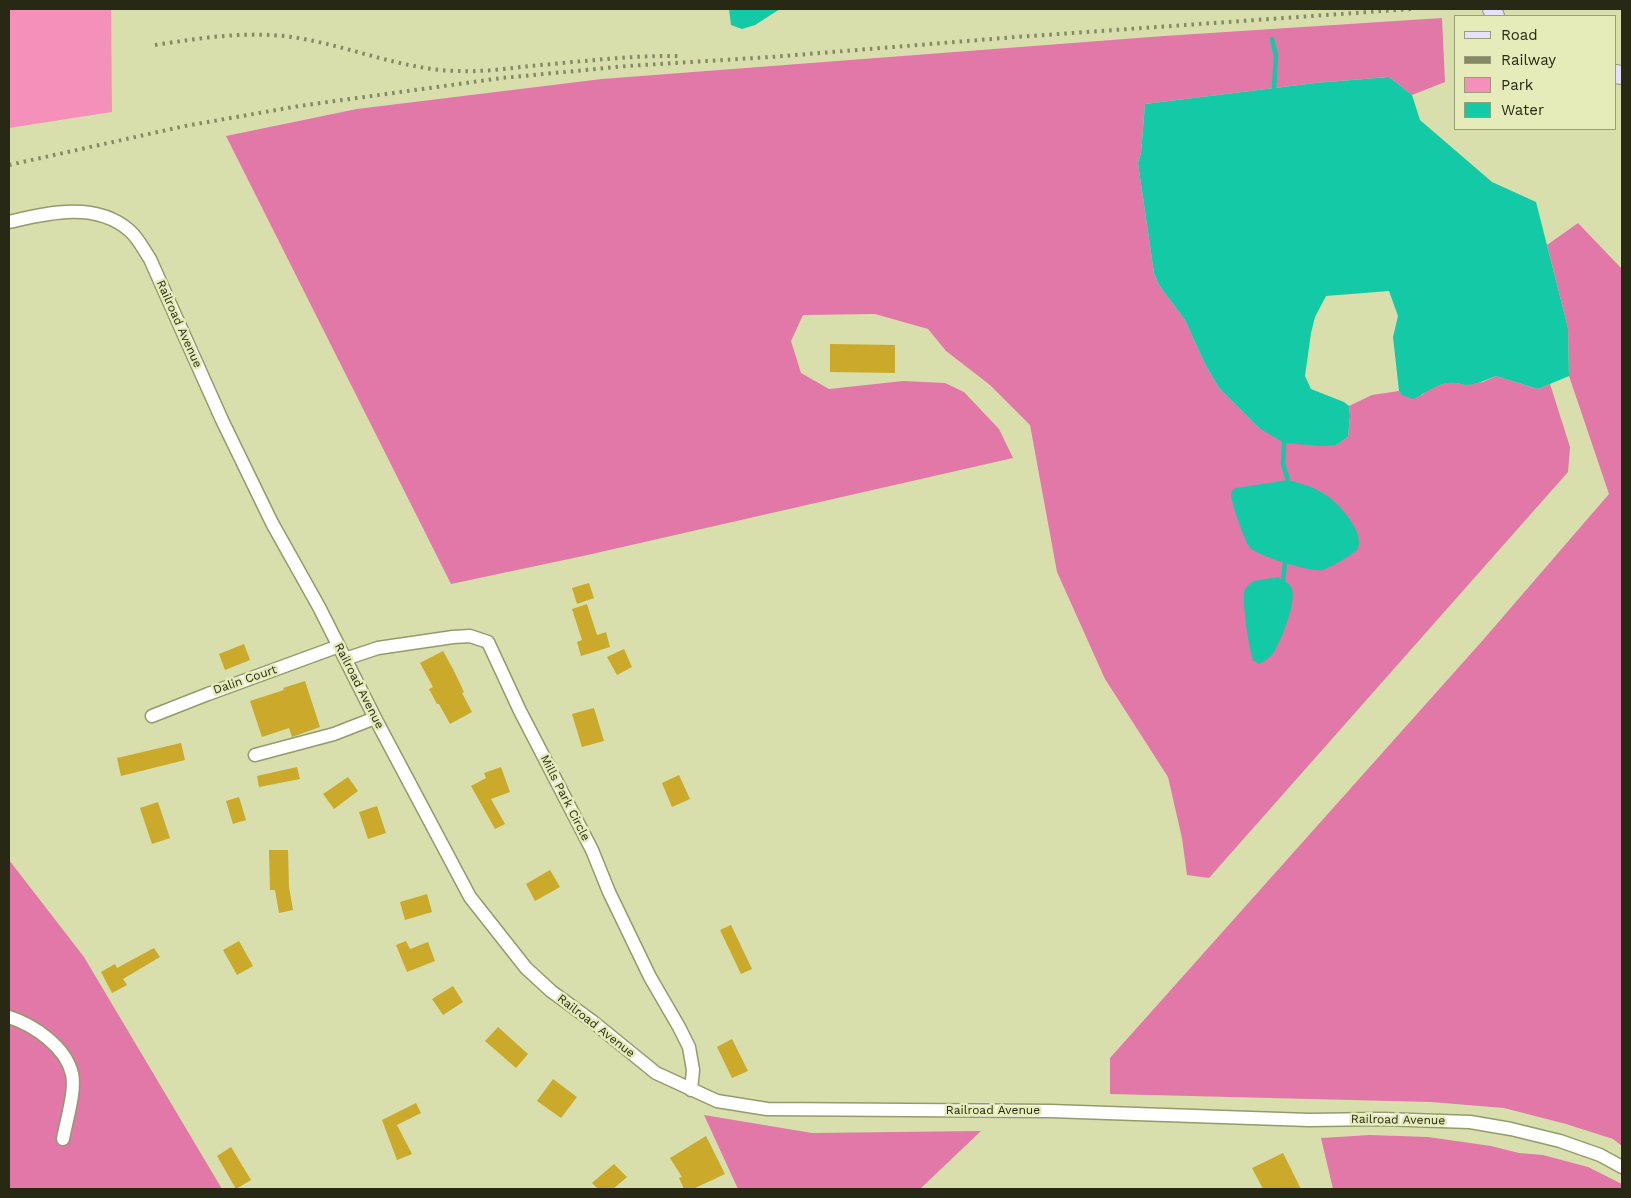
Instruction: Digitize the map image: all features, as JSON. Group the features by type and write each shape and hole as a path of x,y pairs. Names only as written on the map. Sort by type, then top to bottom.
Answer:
{"street":[{"name":"Railroad Avenue","path":"9,222 64,211 79,211 95,214 117,222 130,231 142,246 150,259 222,420 272,523 339,646 470,897 526,968 551,991 592,1021 656,1073 717,1101 767,1109 1050,1110 1309,1120 1382,1119 1470,1122 1552,1138 1600,1156 1622,1167"},
{"name":"Mills Park Circle","path":"345,659 378,648 453,637 470,636 488,642 520,711 592,850 609,892 650,977 689,1047 693,1070 691,1090"},
{"name":"Dalin Court","path":"152,716 339,646"},
{"path":"255,755 334,734 375,718"},
{"path":"9,1017 38,1031 56,1047 67,1061 72,1075 71,1097 63,1139"}],"green space":[{"path":"9,9 111,9 112,112 9,128"}],"shaded area":[{"path":"1442,18 1445,82 1412,95 1389,77 1315,83 1145,104 1141,153 1138,163 1154,273 1159,285 1185,320 1205,364 1219,388 1259,428 1336,445 1348,437 1349,406 1372,395 1399,391 1403,395 1422,395 1432,387 1451,382 1466,385 1483,382 1496,376 1538,389 1550,384 1570,447 1568,472 1209,878 1187,875 1182,838 1168,777 1105,679 1057,572 1030,425 990,385 946,351 928,329 875,314 803,315 791,341 801,373 829,389 903,381 945,383 964,392 999,429 1013,458 583,556 451,584 226,136 357,109 602,79 1164,36"},
{"path":"1578,223 1622,269 1622,1146 1613,1139 1566,1124 1504,1108 1431,1102 1110,1094 1110,1058 1483,640 1609,494 1569,376 1568,328 1547,245"},
{"path":"9,860 84,957 222,1189 9,1189"},
{"path":"704,1115 812,1133 981,1131 920,1189 738,1189"},
{"path":"1370,1135 1428,1137 1491,1146 1519,1153 1543,1155 1588,1167 1622,1184 1622,1189 1333,1189 1321,1138"}],"water":[{"path":"729,9 780,9 755,25 742,29 731,25"},
{"path":"1389,77 1412,95 1420,120 1492,182 1536,202 1568,328 1569,376 1538,389 1496,376 1469,385 1444,384 1413,399 1402,395 1399,391 1393,337 1398,316 1389,291 1326,296 1315,317 1305,376 1311,389 1344,402 1349,406 1348,437 1336,445 1284,443 1259,428 1219,388 1205,364 1185,320 1159,285 1154,273 1138,163 1141,153 1145,104 1315,83"},
{"path":"1288,480 1317,490 1327,496 1346,514 1358,536 1357,550 1323,570 1317,570 1274,559 1250,548 1235,512 1231,497 1232,491 1236,488"},
{"path":"1278,577 1291,587 1292,603 1284,630 1274,652 1268,659 1259,664 1253,660 1250,645 1245,613 1245,589 1250,583"}],"building":[{"path":"830,344 895,345 895,373 830,372"},
{"path":"589,583 594,598 577,604 572,588"},
{"path":"587,604 597,635 606,632 610,647 581,656 577,642 582,640 572,609"},
{"path":"244,644 250,660 225,670 219,654"},
{"path":"624,649 632,667 617,675 607,657"},
{"path":"443,651 472,712 450,724 429,689 433,687 420,663"},
{"path":"305,681 320,727 292,737 289,728 262,737 250,701"},
{"path":"594,708 604,741 582,747 572,714"},
{"path":"181,743 185,760 121,776 117,758"},
{"path":"297,767 300,779 259,787 257,776"},
{"path":"501,767 510,792 491,799 505,824 495,829 471,786 486,778 484,773"},
{"path":"679,775 690,799 672,807 662,783"},
{"path":"348,777 358,791 334,809 323,794"},
{"path":"239,797 246,820 233,824 226,801"},
{"path":"158,802 170,838 152,844 140,808"},
{"path":"377,806 386,833 368,839 359,812"},
{"path":"269,850 288,850 289,887 293,910 279,913 275,890 270,890"},
{"path":"550,870 560,887 535,901 526,884"},
{"path":"427,894 432,912 405,920 400,902"},
{"path":"731,925 752,969 741,974 720,930"},
{"path":"239,941 253,966 237,975 223,950"},
{"path":"406,941 410,949 428,942 435,961 407,972 396,945"},
{"path":"154,948 160,957 123,979 127,985 112,993 101,972 115,964 117,968"},
{"path":"453,986 463,1002 443,1015 432,999"},
{"path":"498,1027 528,1054 516,1068 485,1041"},
{"path":"732,1039 748,1071 732,1078 717,1047"},
{"path":"553,1079 577,1097 561,1118 537,1101"},
{"path":"416,1103 421,1113 397,1125 412,1154 397,1160 382,1120"},
{"path":"706,1136 725,1174 693,1189 684,1189 679,1178 682,1177 670,1158"},
{"path":"231,1147 251,1180 236,1189 217,1156"},
{"path":"1283,1153 1301,1189 1263,1189 1252,1168"},
{"path":"614,1164 627,1177 613,1189 598,1189 592,1183"}],"waterway":[{"path":"1272,39 1276,56 1274,88"},
{"path":"1284,443 1283,464 1288,480"},
{"path":"1283,581 1285,563"}],"railway":[{"path":"9,165 185,126 299,106 502,78 627,66 1411,9"},
{"path":"155,45 232,35 270,35 328,44 420,67 467,71 624,58 681,56"}]}
